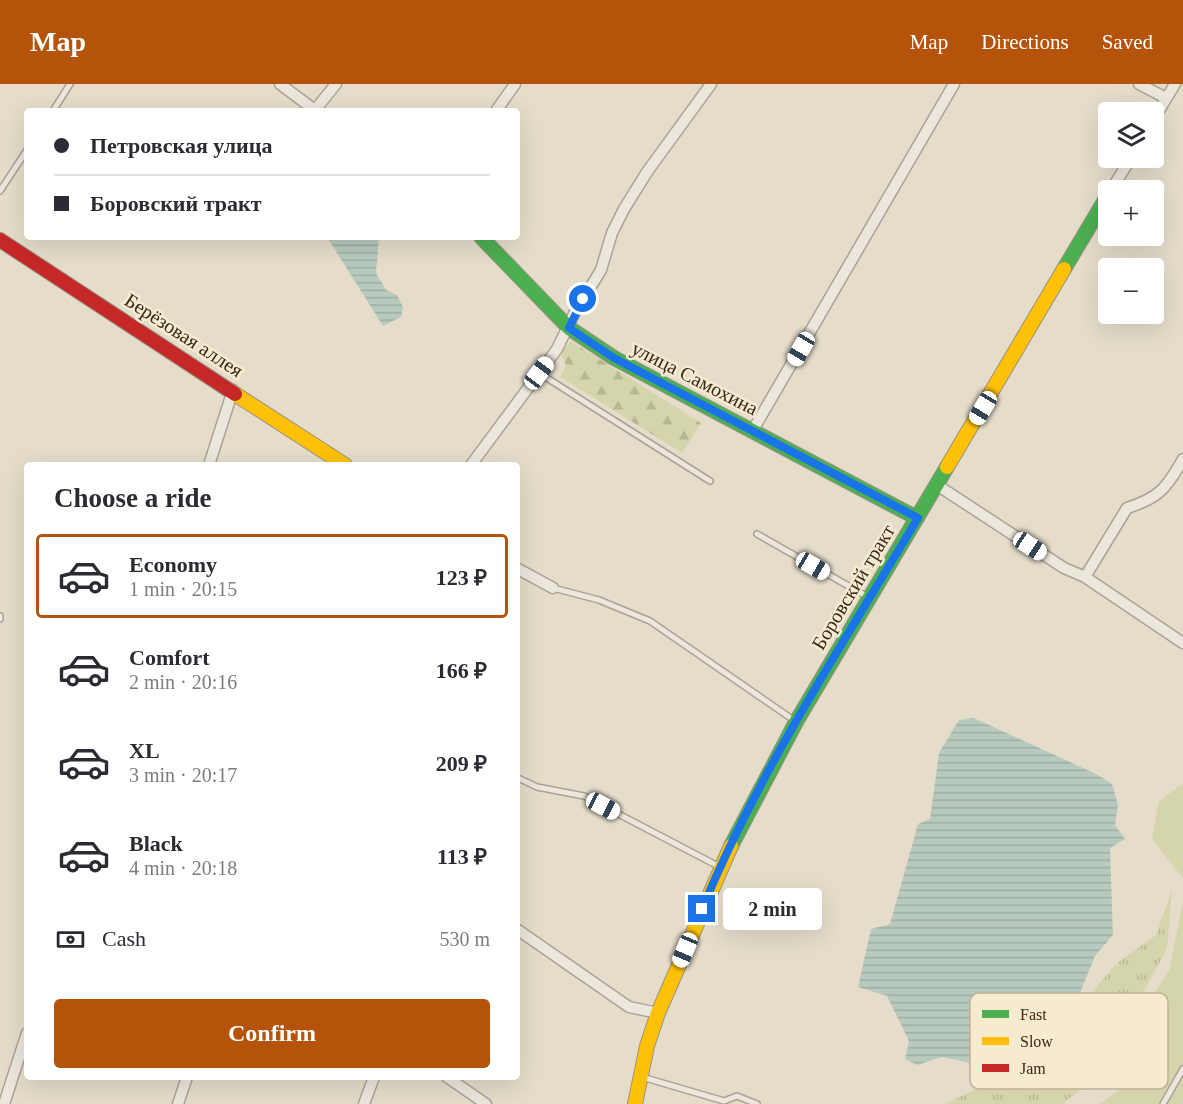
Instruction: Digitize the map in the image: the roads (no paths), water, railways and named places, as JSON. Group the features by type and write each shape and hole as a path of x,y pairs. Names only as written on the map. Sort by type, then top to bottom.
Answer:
{"street":[{"path":"280,84 312,108"},
{"path":"318,108 336,84"},
{"path":"498,108 515,84"},
{"path":"473,462 569,328 574,314 601,270 612,233 624,209 647,172 711,84"},
{"path":"753,430 954,84"},
{"path":"1139,84 1166,98"},
{"path":"1164,102 1175,84"},
{"name":"Боровский тракт","path":"636,1104 647,1046 658,1013 720,867 796,722 1098,212"},
{"name":"Берёзовая аллея","path":"0,240 341,462"},
{"name":"улица Самохина","path":"484,240 569,328 614,358 918,518"},
{"path":"210,462 233,390"},
{"path":"1085,578 1126,508 1151,501 1174,476 1183,459"},
{"path":"937,485 1183,643"},
{"path":"520,570 553,588"},
{"path":"520,931 629,1007 658,1013"},
{"path":"4,1104 24,1042"},
{"path":"178,1104 186,1080"},
{"path":"364,1104 373,1080"},
{"path":"451,1080 486,1104"}],"lane":[{"path":"55,108 70,84"},
{"path":"0,191 24,155"},
{"path":"539,373 710,481"},
{"path":"757,534 869,598"},
{"path":"553,588 599,600 650,621 796,722"},
{"path":"520,779 537,786 584,796 720,867"},
{"path":"1163,1104 1183,1069"},
{"path":"641,1077 724,1101 737,1096 757,1104"}]}
